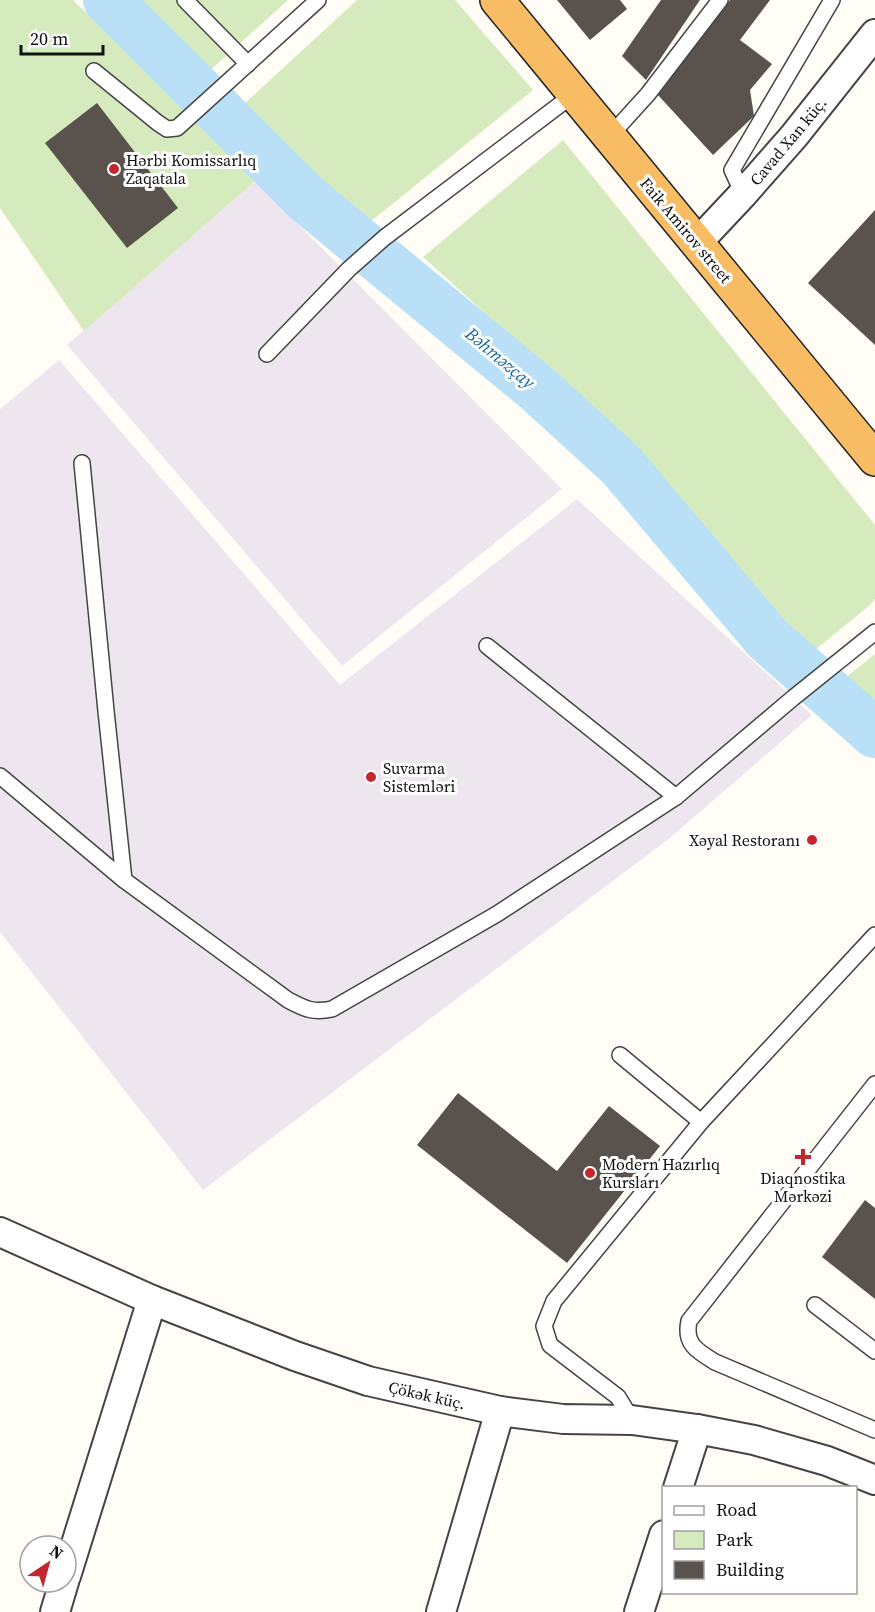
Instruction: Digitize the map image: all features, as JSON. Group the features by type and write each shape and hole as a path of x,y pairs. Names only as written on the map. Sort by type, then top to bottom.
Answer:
{"highway":[{"name":"Faik Amirov street","path":"497,0 875,459"}],"street":[{"name":"Cavad Xan küç.","path":"697,243 794,136 875,34"},
{"name":"Çökək küç.","path":"0,1232 152,1300 295,1356 368,1381 500,1411 563,1419 632,1420 754,1440 827,1461 875,1480"},
{"path":"78,1537 152,1300"},
{"path":"441,1612 500,1411"},
{"path":"679,1486 697,1429"},
{"path":"639,1612 662,1538"},
{"path":"55,1612 60,1594"}],"lane":[{"path":"185,0 248,64"},
{"path":"94,71 158,123 168,129 177,128 318,0"},
{"path":"609,137 648,94 720,0"},
{"path":"743,194 732,170 832,0"},
{"path":"267,354 349,269 384,238 574,94"},
{"path":"82,463 124,880"},
{"path":"0,776 124,880 288,1000 303,1008 318,1012 332,1009 497,915 676,797 875,632"},
{"path":"487,646 676,797"},
{"path":"632,1420 618,1397 550,1345 544,1326 554,1301 701,1122 875,934"},
{"path":"620,1055 701,1122"},
{"path":"875,1084 689,1321 687,1331 697,1351 715,1362 875,1430"},
{"path":"815,1305 875,1351"}],"shaded area":[{"path":"255,181 562,489 342,666 67,345"},
{"name":"Suvarma Sistemləri","path":"59,360 340,685 577,499 812,715 670,838 203,1190 0,932 0,409"}],"green space":[{"path":"0,0 73,0 255,181 84,331 0,208"},
{"path":"132,0 288,0 205,75"},
{"path":"357,0 455,0 533,90 364,227 245,103"},
{"path":"563,140 875,525 875,599 808,656 621,436 423,257"},
{"path":"875,654 875,711 839,683"}],"building":[{"path":"557,0 620,0 627,9 590,40"},
{"path":"661,0 700,0 646,80 622,56"},
{"path":"730,0 770,0 740,40 772,64 750,90 754,116 713,155 658,95"},
{"path":"97,103 178,208 127,248 45,143"},
{"path":"875,210 875,345 808,283"},
{"path":"458,1093 557,1171 609,1106 660,1146 567,1263 417,1145"},
{"path":"865,1200 875,1208 875,1299 822,1257"}],"waterway":[{"name":"Bəhməzçay","path":"108,0 307,199 539,390 621,465 767,638 875,733"}],"place":[{"name":"Hərbi Komissarlıq Zaqatala","path":"114,169"},
{"name":"Suvarma Sistemləri","path":"371,777"},
{"name":"Xəyal Restoranı","path":"812,840"},
{"name":"Diaqnostika Mərkəzi","path":"803,1157"},
{"name":"Modern Hazırlıq Kursları","path":"590,1173"}]}
